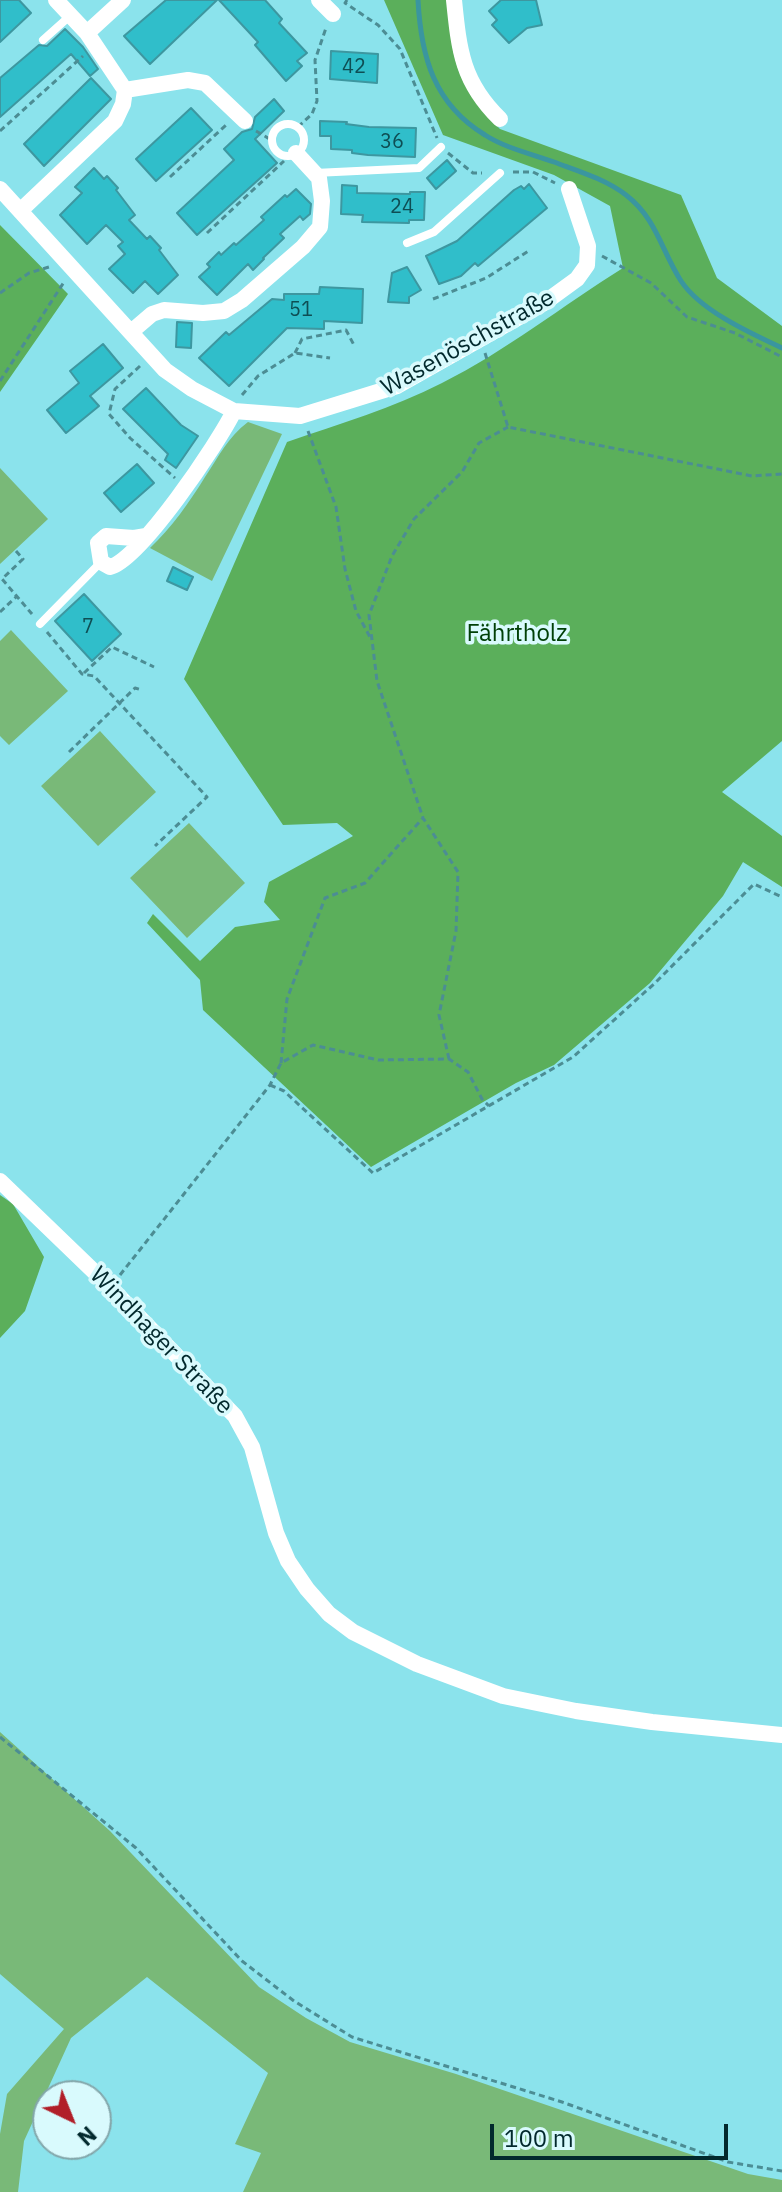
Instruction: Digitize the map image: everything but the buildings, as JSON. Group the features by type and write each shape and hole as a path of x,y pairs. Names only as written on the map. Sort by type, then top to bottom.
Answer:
{"street":[{"path":"20,211 115,121 123,104 125,90 91,39 56,0"},
{"path":"91,39 123,0"},
{"path":"319,0 342,6"},
{"path":"454,0 460,54 468,77 483,103 500,119"},
{"path":"125,90 188,80 205,83 241,118"},
{"path":"131,332 152,314 164,310 224,311 242,300 303,247 320,227 322,201 319,178 293,154"},
{"name":"Wasenöschstraße","path":"0,189 165,370 234,411 300,416 360,400 397,386 544,303 577,279 587,265 588,246"},
{"path":"569,189 588,246"},
{"path":"146,536 106,536 98,543 101,562 110,567 118,565 146,536 187,486 225,431 234,411"},
{"name":"Windhager Straße","path":"0,1181 110,1287 235,1416 252,1447 276,1533 288,1561 329,1614 353,1632 417,1664 503,1696 652,1722 782,1735"}],"lane":[{"path":"43,40 71,15"},
{"path":"293,124 304,138 304,144 293,154 284,155 275,147 273,135 281,126 293,124"},
{"path":"314,173 419,168 441,147"},
{"path":"407,243 434,232 500,173"},
{"path":"40,624 101,562"}],"path":[{"path":"298,127 312,114 317,101 315,60 321,36 342,6 378,25 400,49 441,147 473,173 533,172 569,189"},
{"path":"0,131 91,39"},
{"path":"170,177 241,118"},
{"path":"207,233 293,154"},
{"path":"588,246 607,260 651,283 687,317 735,333 782,357"},
{"path":"433,299 486,278 530,250"},
{"path":"0,293 29,273 69,265"},
{"path":"0,381 69,265"},
{"path":"234,411 258,376 295,353 302,339 346,330 355,347"},
{"path":"481,340 508,427"},
{"path":"295,353 330,358"},
{"path":"152,356 115,389 109,414 166,471 187,486"},
{"path":"449,1059 439,1015 456,931 458,872 423,818 377,681 369,615 392,556 414,519 462,472 479,443 508,427 752,476 782,474"},
{"path":"308,432 336,507 345,569 356,611 372,641"},
{"path":"16,551 23,559 2,579 82,674 94,676 207,797 155,846"},
{"path":"0,612 17,596"},
{"path":"82,674 112,647 154,667"},
{"path":"69,752 135,688 142,690"},
{"path":"110,1287 270,1085 281,1063 287,999 325,898 365,883 423,818"},
{"path":"270,1085 284,1091 373,1173 573,1057 655,983 754,884 782,897"},
{"path":"281,1063 313,1045 378,1060 449,1059 468,1072 482,1099 490,1107"},
{"path":"0,1737 136,1848 242,1961 294,2001 352,2037 562,2102 728,2162 782,2171"}],"green space":[{"name":"Fährtholz","path":"384,0 448,0 451,39 459,71 474,99 500,129 681,195 717,278 782,326 782,741 722,792 782,836 782,887 743,862 723,896 650,983 554,1065 516,1083 371,1167 203,1010 200,980 147,923 153,914 200,961 235,927 280,920 264,902 269,882 353,836 337,823 283,825 184,679 287,442 385,408 442,383 511,343 623,268 610,206 554,175 443,135"},
{"path":"0,225 68,294 0,392"},
{"path":"248,422 282,434 212,581 150,548 180,514 229,440"},
{"path":"0,468 48,519 0,564"},
{"path":"11,630 68,691 9,745 0,736 0,641"},
{"path":"100,731 156,792 98,846 41,786"},
{"path":"189,823 245,883 187,938 130,878"},
{"path":"0,1195 13,1204 44,1257 25,1311 0,1338"},
{"path":"0,1732 110,1831 259,1987 306,2018 350,2042 456,2074 748,2174 782,2180 782,2192 243,2192 261,2153 235,2144 268,2073 147,1977 71,2038 52,2080 32,2080 32,2123 24,2141 18,2192 0,2192 0,2134 7,2094 64,2029 0,1974"}],"waterway":[{"path":"418,0 427,60 442,94 453,109 468,123 501,144 591,176 626,195 645,214 690,292 727,320 782,348"}]}
